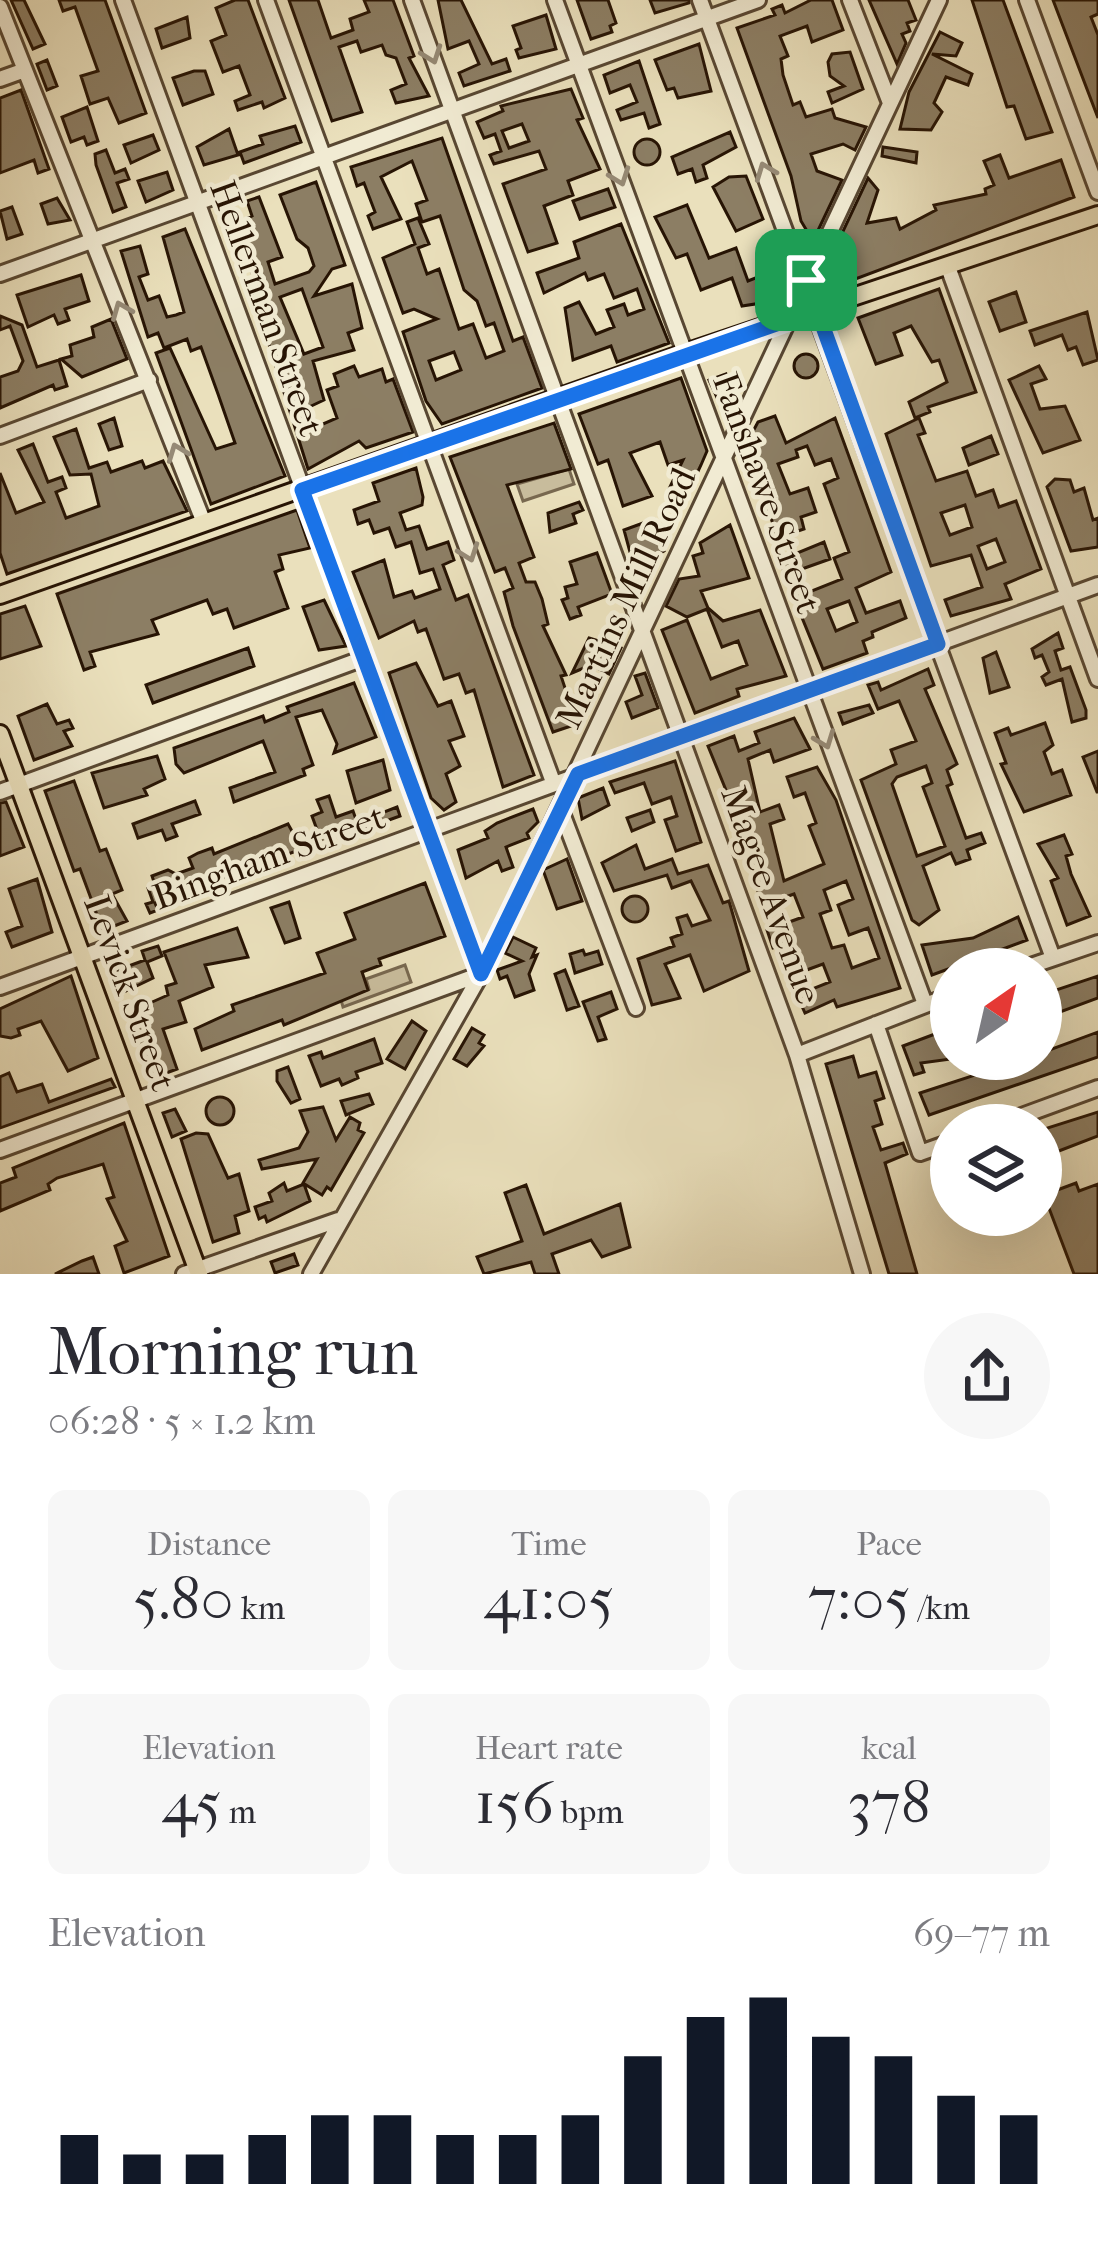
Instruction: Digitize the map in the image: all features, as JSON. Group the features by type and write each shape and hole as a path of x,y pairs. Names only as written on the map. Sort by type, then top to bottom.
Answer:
{"main road":[{"path":"0,595 685,352 1098,215"},
{"name":"Levick Street","path":"0,734 193,1272"}],"street":[{"name":"Hellerman Street","path":"124,0 425,833 481,974"},
{"path":"266,0 553,782"},
{"name":"Magee Avenue","path":"412,0 797,1055 862,1274"},
{"name":"Fanshawe Street","path":"555,0 925,1004"},
{"path":"700,0 1049,948"},
{"path":"0,274 758,0"},
{"path":"850,0 890,103"},
{"name":"Martins Mill Road","path":"311,1274 481,974 939,0"},
{"path":"1027,0 1098,192"},
{"path":"0,7 204,523"},
{"path":"0,79 25,70"},
{"path":"948,267 1098,679"},
{"path":"0,436 149,380"},
{"name":"Bingham Street","path":"0,987 1098,585"},
{"path":"0,792 364,658"},
{"path":"560,808 636,1008"},
{"path":"1062,955 1098,943"},
{"path":"0,1150 481,974"},
{"path":"797,1055 930,1002"},
{"path":"876,1024 920,1153 930,1149"},
{"path":"1054,1104 1098,1088"},
{"path":"193,1272 338,1220"}],"shaded area":[{"path":"569,469 574,484 523,501 517,484"},
{"path":"405,965 411,982 343,1007 341,1000 369,989 366,979"}],"building":[{"path":"11,0 24,0 45,44 33,49"},
{"path":"59,0 105,0 146,113 119,123 108,98 90,104 81,76 98,71 75,7 63,11"},
{"path":"248,0 285,98 264,108 262,102 238,110 235,101 250,95 239,66 223,72 211,41 226,35 216,8"},
{"path":"289,0 318,0 331,38 353,30 350,19 369,12 364,0 393,0 414,56 409,58 429,96 396,103 391,90 406,84 396,58 386,55 382,45 361,52 357,41 339,47 362,112 332,121"},
{"path":"438,0 461,0 492,64 506,59 510,71 464,86 459,73 479,64 469,41 448,49"},
{"path":"577,0 608,0 616,23 610,26 612,32 591,39"},
{"path":"650,0 689,0 689,3 655,13"},
{"path":"811,0 832,0 843,30 812,42 807,26 780,36 788,56 781,59 783,75 793,105 800,102 806,117 832,109 835,118 866,127 855,150 843,144 811,154 817,171 842,180 813,241 801,221 791,176 737,28 775,15 772,9 782,5 785,13"},
{"path":"869,0 908,0 916,20 907,23 910,31 902,34 906,43 897,64"},
{"path":"972,0 1003,0 1052,132 1026,139 1014,106 1007,107"},
{"path":"1053,0 1098,0 1098,14 1091,17 1098,35 1098,118"},
{"path":"546,15 556,49 519,58 516,50 521,48 513,26"},
{"path":"187,17 190,38 162,48 156,29"},
{"path":"940,32 962,43 956,56 932,54 972,74 968,85 946,77 934,103 942,112 931,130 900,129 909,92"},
{"path":"699,44 711,91 678,98 674,88 667,90 655,60"},
{"path":"850,52 863,89 832,103 828,92 844,86 830,76 828,62 832,54"},
{"path":"47,60 57,86 47,90 37,64"},
{"path":"639,61 660,124 649,128 644,113 621,120 617,110 637,102 630,85 610,93 604,75"},
{"path":"205,71 213,94 183,105 173,78"},
{"path":"571,89 583,118 577,120 600,169 568,181 573,195 544,206 557,243 528,252 503,184 546,169 539,151 494,164 490,155 501,151 495,134 484,138 477,122 503,111 501,106","holes":["522,124 529,141 509,148 502,131"]},
{"path":"21,90 49,169 38,173 34,160 0,173 0,98"},
{"path":"87,107 98,141 87,145 84,137 71,142 62,117"},
{"path":"295,126 301,142 244,163 240,152 263,144 260,136"},
{"path":"229,129 238,155 204,165 197,147"},
{"path":"730,132 736,147 703,165 707,178 696,182 692,169 678,174 672,157"},
{"path":"153,135 159,150 131,163 124,145"},
{"path":"442,138 513,341 523,337 542,388 442,424 426,401 403,332 437,319 414,309 403,313 383,258 415,244 407,222 418,218 429,244 418,248 427,274 439,269 459,329 473,324 486,358 504,351 494,323 486,326 477,301 464,290 440,216 422,222 416,204 427,200 412,161 381,177 401,219 373,229 368,216 375,212 364,183 357,186 351,167","holes":["454,352 461,370 436,380 429,361"]},
{"path":"647,139 660,152 647,165 634,152"},
{"path":"883,147 917,152 916,163 882,156"},
{"path":"106,150 115,173 125,169 129,179 117,183 126,207 113,212 96,165 95,154"},
{"path":"1000,155 1009,178 1061,160 1074,197 826,290 822,276 868,178 878,190 867,223 896,218 900,229 936,210 934,205 986,194 985,189 994,185 984,161"},
{"path":"167,172 173,190 146,202 138,181"},
{"path":"746,176 763,219 736,231 713,187 729,177"},
{"path":"316,182 345,265 332,269 314,296 352,284 362,328 348,333 354,350 313,361 324,400 307,408 314,428 337,418 327,390 338,386 334,374 354,366 359,377 382,369 386,382 393,379 413,432 366,448 359,441 308,469 250,284 253,276 237,223 252,216 247,201 259,197 282,257 268,262 275,284 309,272 314,266 308,248 297,239 280,195","holes":["302,289 323,347 304,354 280,297"]},
{"path":"608,189 615,207 580,219 573,201"},
{"path":"57,198 70,220 48,224 41,204"},
{"path":"687,205 709,258 736,248 748,281 781,268 788,286 781,300 742,306 732,278 701,290 687,254 676,258 655,217"},
{"path":"12,207 22,234 7,239 0,211"},
{"path":"621,224 669,343 617,362 611,346 573,360 565,308 579,302 596,334 614,327 607,310 624,304 628,315 644,309 637,289 614,298 604,274 588,280 585,273 544,293 537,273 579,258 574,242"},
{"path":"185,229 285,476 211,504 156,353 170,348 216,449 235,443 218,394 201,347 191,351 187,339 164,348 158,333 148,337 121,251 140,246 148,274 139,277 148,300 159,296 167,317 176,315 184,312 163,237"},
{"path":"81,275 89,301 65,309 69,320 58,324 54,315 28,327 17,295"},
{"path":"939,289 976,392 928,407 930,412 915,418 909,402 947,382 939,360 932,362 911,326 894,333 902,355 876,364 858,318"},
{"path":"1016,292 1026,322 1000,331 989,302"},
{"path":"1087,312 1098,360 1083,365 1076,347 1068,350 1062,335 1035,345 1030,331"},
{"path":"0,316 22,325 37,367 59,360 67,386 55,390 53,385 0,408 0,377 18,371 23,361 10,326 0,330"},
{"path":"111,319 127,359 82,377 61,359 72,356 70,345 94,337 92,327"},
{"path":"806,354 815,357 815,375 806,378 797,375 794,366 797,357"},
{"path":"1039,366 1046,379 1031,384 1040,409 1065,406 1080,440 1043,453 1009,380"},
{"path":"726,374 734,397 719,402 709,380"},
{"path":"681,378 707,451 701,465 685,499 669,489 683,460 668,465 660,442 630,453 652,496 623,506 608,460 598,464 579,414"},
{"path":"775,416 786,443 835,418 891,572 856,588 866,613 900,601 906,618 872,632 873,637 863,641 867,653 823,669 794,598 842,579 834,558 849,552 824,484 838,478 831,459 815,465 807,446 796,450 798,457 778,464 790,494 808,488 816,512 801,517 804,529 777,538 753,457 745,461 742,452 758,422","holes":["849,601 857,622 836,631 827,609"]},
{"path":"114,418 122,446 109,450 99,424"},
{"path":"919,418 925,433 918,435 936,481 967,471 976,496 993,490 999,507 1016,501 1041,569 1005,584 1011,599 951,616 945,600 982,587 971,555 931,566 886,434","holes":["965,505 972,527 950,535 941,513","996,539 1005,562 987,569 978,546"]},
{"path":"554,423 571,469 507,485 534,557 519,563 526,582 535,582 542,599 548,624 543,626 566,675 561,676 577,724 553,732 513,626 504,592 513,588 505,568 495,572 450,457"},
{"path":"76,429 89,468 107,462 111,472 142,461 145,468 163,461 187,511 7,574 0,553 0,473 16,513 44,502 18,450 33,444 48,482 62,477 66,488 56,492 66,518 99,506 91,474 70,475 54,437"},
{"path":"991,436 998,454 969,465 963,448"},
{"path":"416,468 422,505 400,513 406,530 419,526 427,549 448,542 454,560 443,565 456,600 468,595 534,775 503,787 474,690 466,693 459,674 444,679 426,629 418,632 414,621 379,638 353,572 384,560 394,597 412,591 415,598 440,589 433,569 420,573 411,542 396,547 389,528 374,533 369,520 358,524 354,510 379,501 373,483"},
{"path":"1055,479 1070,480 1074,492 1084,488 1093,520 1098,518 1098,547 1071,551 1047,487"},
{"path":"579,502 583,510 573,514 576,523 550,532 548,513"},
{"path":"297,510 310,548 279,555 283,569 275,572 288,608 234,628 227,609 213,614 207,600 152,620 158,634 90,652 95,666 84,670 57,594"},
{"path":"654,519 664,551 634,567 624,530"},
{"path":"730,525 749,578 701,591 708,608 723,621 760,610 786,676 737,689 739,696 695,713 662,630 687,620 711,679 747,665 738,641 722,647 707,609 687,617 666,606 679,579 699,576 693,556 703,553 700,543"},
{"path":"824,542 830,559 785,575 780,560"},
{"path":"597,553 612,594 578,607 581,615 570,619 562,600 568,598 565,587 577,584 570,562"},
{"path":"324,600 346,646 319,650 303,607"},
{"path":"25,606 41,646 0,659 0,614"},
{"path":"1058,633 1063,648 1055,651 1061,670 1070,667 1086,710 1086,718 1072,722 1062,679 1046,685 1042,677 1049,672 1042,655 1035,658 1032,649"},
{"path":"589,638 621,648 609,674 591,665 572,673"},
{"path":"248,648 254,666 153,703 146,685"},
{"path":"996,652 1009,687 990,693 983,658"},
{"path":"416,663 438,706 451,701 464,736 449,741 460,766 446,774 456,802 444,810 431,798 389,673"},
{"path":"928,669 934,685 925,689 957,764 947,770 952,784 947,786 966,838 981,833 985,843 967,850 970,859 956,864 951,853 923,866 939,910 919,925 912,920 861,780 896,764 891,750 916,741 899,701 878,709 868,685 878,682 881,690","holes":["926,766 932,783 923,787 945,846 917,856 892,784 897,777"]},
{"path":"645,673 658,708 632,718 626,702 642,695 635,676"},
{"path":"354,683 376,737 334,753 337,744 322,710 296,717 313,765 303,769 305,775 234,802 230,788 275,772 263,741 184,773 176,764 174,748 263,716 265,722 289,712 287,707"},
{"path":"47,704 57,724 69,720 73,728 64,731 72,746 34,760 18,716"},
{"path":"869,705 873,713 843,724 839,713"},
{"path":"794,718 810,749 774,762 770,750 748,759 760,812 779,805 784,819 770,824 784,881 824,864 809,826 816,823 805,793 794,797 787,777 817,767 836,800 900,988 837,1007 834,1000 805,1013 797,995 830,982 823,964 793,975 780,946 773,948 767,930 803,917 794,894 763,905 739,839 754,834 746,814 729,818 723,803 730,800 708,746 734,736 739,751 759,743 755,732","holes":["846,881 853,899 838,905 849,935 868,928 879,958 852,968 844,945 832,948 820,914 831,910 824,890"]},
{"path":"1045,723 1053,745 1044,752 1052,774 1062,770 1071,795 1024,812 1001,764 1006,763 995,733 1008,728 1011,735"},
{"path":"1098,751 1098,792 1097,792 1083,757"},
{"path":"157,756 165,779 144,789 147,795 104,808 92,773"},
{"path":"383,760 390,790 356,803 347,771"},
{"path":"675,761 701,842 676,851 665,820 677,816 671,797 652,804 644,783 615,793 610,782"},
{"path":"74,781 100,851 106,849 122,890 112,894 127,921 99,932 89,914 96,912 80,869 74,871 45,791"},
{"path":"603,788 609,805 582,819 578,798"},
{"path":"329,796 336,817 353,811 358,825 330,835 332,842 323,846 312,816 322,812 317,800"},
{"path":"195,801 200,814 172,824 177,836 166,840 162,830 138,838 133,824"},
{"path":"6,802 24,847 0,856 0,803"},
{"path":"397,807 400,816 361,830 358,822"},
{"path":"533,809 538,822 527,833 529,838 506,847 513,867 502,871 498,861 466,878 458,850 488,838 485,831 497,823"},
{"path":"650,810 654,822 632,831 627,818"},
{"path":"288,824 302,849 208,883 210,888 201,891 200,886 155,903 158,910 150,913 146,904 153,902 148,888 155,885 152,876 193,868 189,858 198,853 212,848 214,854"},
{"path":"1064,835 1072,854 1066,856 1071,874 1090,916 1067,925 1051,881 1058,878 1038,844"},
{"path":"636,845 645,869 672,859 678,874 708,865 723,903 729,901 749,971 704,991 690,955 665,964 680,998 652,1005 638,959 674,946 671,938 682,934 677,918 687,915 692,926 710,920 691,881 672,888 667,875 614,891 602,863"},
{"path":"567,859 582,901 557,909 543,870"},
{"path":"37,879 52,932 12,947 6,932 22,926 9,889"},
{"path":"425,883 445,936 379,959 381,965 362,972 368,990 284,1025 282,1020 202,1050 195,1029 234,1011 232,1005 325,973 317,953 355,939 345,913"},
{"path":"635,896 648,909 635,922 622,909"},
{"path":"289,902 300,938 285,943 271,908"},
{"path":"1018,917 1027,940 1005,948 930,948 930,969 922,945 973,938"},
{"path":"237,928 248,957 205,965 213,987 179,1001 186,1022 163,1029 177,1069 150,1079 130,1018 132,1011 168,995 166,986 176,983 164,952"},
{"path":"513,937 536,948 532,957 537,955 529,974 534,990 515,997 507,976 500,979 497,970 522,961 505,953"},
{"path":"158,946 162,956 147,962 153,978 122,993 115,971 145,960 142,951"},
{"path":"583,950 585,955 598,951 602,964 575,973 570,954"},
{"path":"565,970 579,1006 567,1010 555,974"},
{"path":"71,976 98,1058 68,1071 41,1021 18,1029 20,1035 0,1036 0,1009"},
{"path":"1098,976 1098,998 1062,1011 1062,988"},
{"path":"611,992 617,1009 598,1017 606,1039 598,1041 583,1002"},
{"path":"412,1021 426,1031 405,1069 387,1059"},
{"path":"472,1028 484,1035 479,1043 484,1046 467,1066 454,1059"},
{"path":"1098,1032 1098,1057 1062,1069 1062,1045"},
{"path":"930,1036 930,1062 921,1063 924,1072 914,1075 903,1046"},
{"path":"374,1039 382,1063 356,1072 358,1078 342,1085 339,1079 321,1086 309,1056 321,1052 323,1058"},
{"path":"853,1056 859,1077 876,1072 884,1098 875,1101 882,1124 873,1127 881,1150 903,1143 907,1154 885,1163 917,1274 889,1274 826,1064"},
{"path":"288,1067 300,1099 291,1103 277,1081 277,1071"},
{"path":"9,1073 17,1092 42,1084 49,1102 111,1079 115,1087 0,1128 0,1077"},
{"path":"960,1080 1031,1080 961,1104 930,1104 929,1115 920,1093"},
{"path":"369,1094 373,1104 346,1115 341,1101"},
{"path":"220,1097 230,1101 234,1111 230,1121 220,1125 210,1121 206,1111 210,1101"},
{"path":"323,1107 336,1140 350,1117 364,1133 331,1190 327,1187 322,1195 303,1183 317,1159 262,1169 259,1160 299,1148 308,1132 300,1111"},
{"path":"175,1109 186,1131 172,1137 163,1113"},
{"path":"1098,1112 1098,1136 1062,1150 1062,1123"},
{"path":"124,1123 169,1256 124,1273 115,1246 127,1241 107,1199 114,1197 103,1164 57,1178 48,1184 50,1190 0,1211 0,1183 16,1177 13,1168"},
{"path":"208,1134 228,1178 239,1174 249,1211 235,1216 239,1233 213,1242 181,1139"},
{"path":"284,1183 287,1191 304,1184 310,1201 267,1222 265,1216 259,1219 255,1207 272,1201 269,1193"},
{"path":"1076,1183 1079,1191 1098,1184 1098,1274 1074,1274 1060,1236 1062,1188"},
{"path":"526,1185 544,1234 620,1204 630,1247 602,1257 591,1240 552,1254 559,1274 535,1274 531,1262 484,1274 477,1257 522,1241 505,1193"},
{"path":"294,1254 298,1265 275,1273 271,1262"},
{"path":"93,1257 99,1274 55,1274 82,1261"}],"route":[{"path":"806,280 938,644 683,740 578,774 481,974 425,833 302,490 685,352 788,320 806,280"}]}
